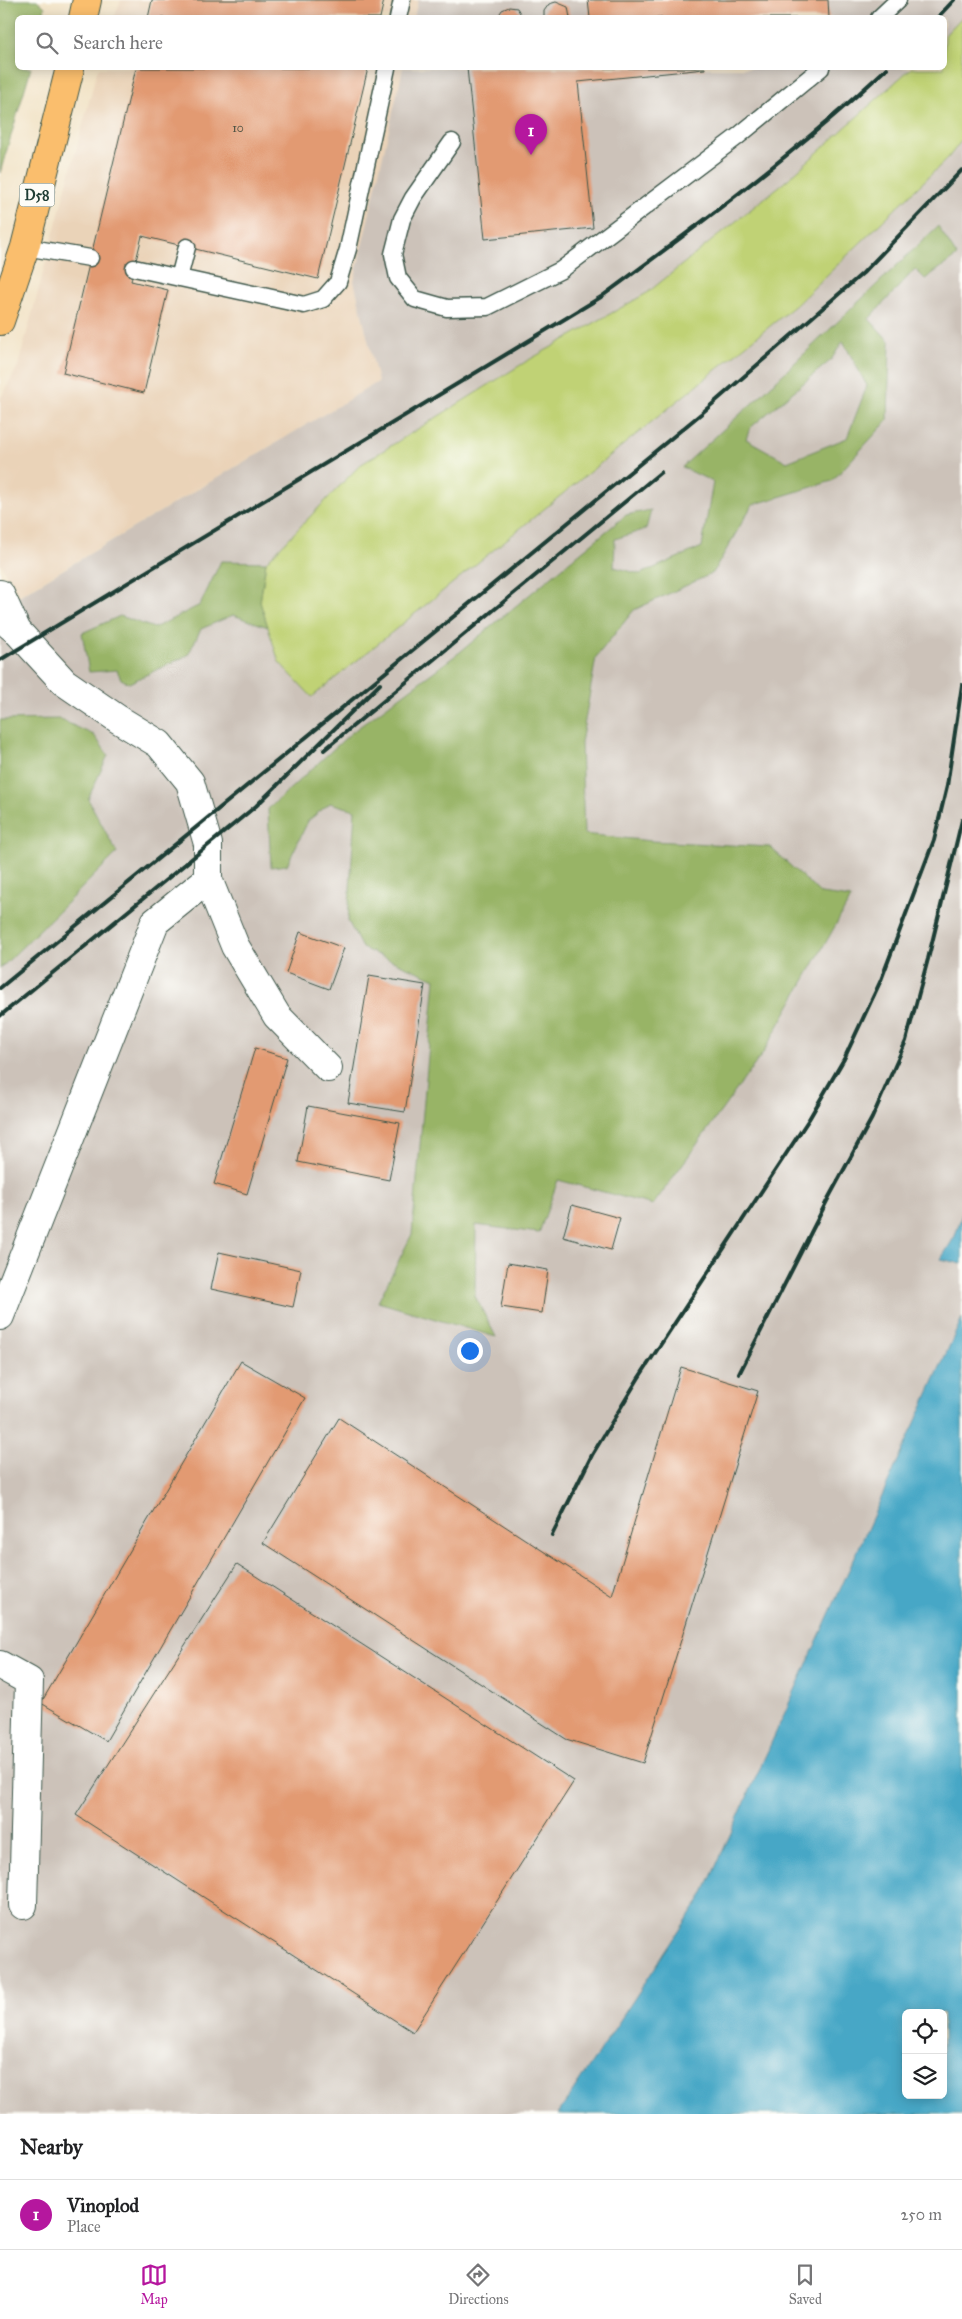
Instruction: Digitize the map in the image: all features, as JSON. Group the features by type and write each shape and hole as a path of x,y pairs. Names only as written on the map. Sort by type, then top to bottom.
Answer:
{"main road":[{"path":"84,15 88,0"},
{"name":"D58","path":"0,321 25,247 69,70"}],"street":[{"path":"0,594 8,624 64,682 118,720 159,744 190,782 208,844 208,879 235,946 277,1016 328,1068"},
{"path":"0,1316 155,922 208,879"},
{"path":"0,1665 29,1681 22,1905"}],"lane":[{"path":"399,15 402,0"},
{"path":"882,15 898,0"},
{"path":"134,268 304,305 323,299 338,282 348,249 388,70"},
{"path":"452,142 413,198 402,218 393,254 398,278 415,299 448,308 487,307 561,270 737,137 819,70"},
{"path":"25,247 90,258"},
{"path":"179,278 187,247"}],"shaded area":[{"path":"121,0 418,0 414,15 115,15"},
{"path":"418,0 962,0 962,1214 955,1236 941,1259 962,1264 962,1318 703,1895 558,2114 0,2114 0,607 378,382 354,281 403,70 947,70 947,15 414,15"},
{"path":"97,70 403,70 354,281 378,382 17,596 0,562 0,399 18,366"}],"green space":[{"path":"0,0 37,0 45,7 43,15 15,15 15,70 30,70 0,173"},
{"path":"962,17 962,140 948,158 796,305 312,697 279,662 260,602 266,562 360,465 527,361 647,293 787,180 909,70 947,70 947,33"},
{"path":"938,226 957,256 925,279 915,269 869,319 890,342 888,420 832,481 752,505 713,573 634,610 596,657 581,743 584,834 651,841 770,847 821,894 851,898 763,1053 653,1205 558,1180 539,1233 476,1225 475,1296 496,1337 378,1302 412,1234 435,979 362,948 348,921 355,810 330,803 308,821 287,865 271,867 268,809 351,733 460,652 626,515 651,510 646,529 615,539 614,567 640,574 702,547 713,482 682,467 760,396","holes":["843,341 867,386 847,438 787,462 746,439 750,428 831,360"]},
{"path":"221,561 266,562 260,602 268,627 233,615 201,629 188,655 129,683 121,679 117,670 89,672 82,633 120,616 154,628 200,605"},
{"path":"59,719 94,735 108,755 88,799 117,853 0,969 0,720"}],"water":[{"path":"962,1214 962,1264 941,1259 955,1236"},
{"path":"962,1318 962,2114 558,2114 703,1895"}],"building":[{"path":"152,0 384,0 381,15 149,15"},
{"path":"588,0 828,0 829,15 590,15"},
{"path":"556,2 568,7 569,15 544,15 544,11 549,4"},
{"path":"509,7 517,8 521,15 499,15 502,10"},
{"path":"136,70 368,70 318,279 142,236 131,281 168,290 144,393 63,373"},
{"path":"467,70 695,70 578,82 593,228 485,239"},
{"path":"300,932 344,948 329,989 286,973"},
{"path":"369,976 425,985 405,1112 348,1103"},
{"path":"255,1048 287,1058 247,1194 214,1184"},
{"path":"308,1106 400,1123 389,1180 298,1162"},
{"path":"572,1205 620,1218 611,1250 563,1237"},
{"path":"219,1252 301,1270 293,1307 211,1289"},
{"path":"508,1263 548,1270 542,1313 501,1307"},
{"path":"241,1361 305,1398 106,1741 41,1703"},
{"path":"681,1367 758,1391 643,1763 566,1739 263,1543 339,1418 612,1596"},
{"path":"237,1564 574,1781 413,2032 76,1815"}],"railway":[{"path":"940,15 954,0"},
{"path":"0,660 601,297 711,215 783,158 819,129 885,70"},
{"path":"0,988 702,413 863,273 962,170"},
{"path":"324,750 661,472"},
{"path":"0,1016 256,806 380,684"},
{"path":"552,1535 592,1455 638,1379 809,1119 844,1059 881,980 934,840 947,786 962,685"},
{"path":"739,1374 829,1197 872,1118 906,1041 962,820"}],"place":[{"name":"Vinoplod","path":"531,155"}]}
